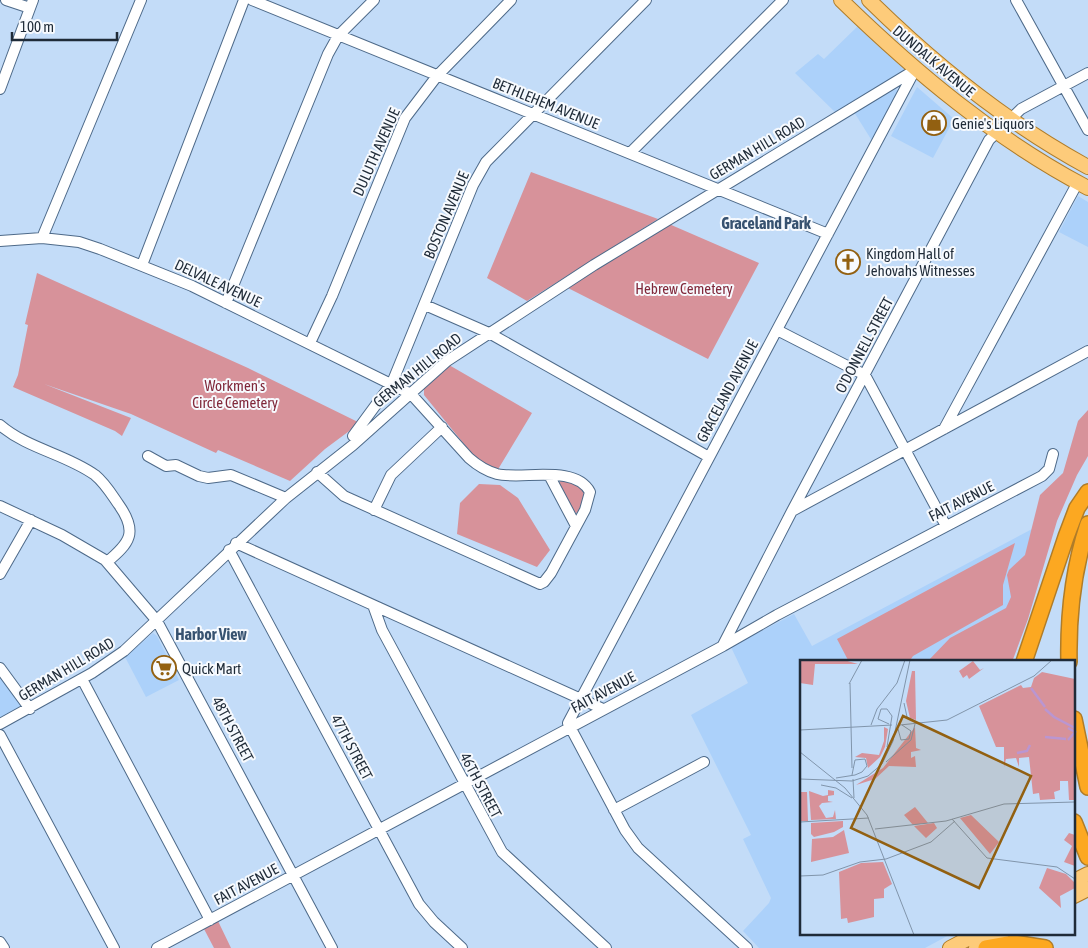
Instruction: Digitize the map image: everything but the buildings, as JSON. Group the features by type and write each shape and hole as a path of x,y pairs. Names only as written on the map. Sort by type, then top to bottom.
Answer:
{"highway":[{"path":"1025,660 1066,537 1077,508 1088,492"},
{"path":"1069,660 1070,602 1082,543 1088,524"},
{"path":"1076,729 1088,787"},
{"path":"1076,827 1088,856"},
{"path":"986,948 1014,943 1045,948"}],"main road":[{"name":"DUNDALK AVENUE","path":"842,0 915,70 996,131 1086,174"},
{"name":"DUNDALK AVENUE","path":"869,0 930,57 1010,119 1052,148 1061,160 1086,174"},
{"path":"1076,880 1088,874"},
{"path":"1076,895 1088,889"},
{"path":"950,948 973,936"},
{"path":"976,948 998,936"}],"street":[{"path":"0,89 32,4 6,0"},
{"path":"42,238 141,0"},
{"path":"142,265 244,0"},
{"name":"BETHLEHEM AVENUE","path":"252,0 828,234"},
{"path":"226,303 328,54 338,36 374,0"},
{"name":"DULUTH AVENUE","path":"310,343 332,296 402,124 437,76 511,0"},
{"name":"BOSTON AVENUE","path":"317,472 365,422 392,382 473,185 482,170 494,154 646,0"},
{"path":"630,154 783,0"},
{"path":"1016,0 1062,87 1068,93 1088,130"},
{"name":"GERMAN HILL ROAD","path":"0,724 30,709 114,660 286,498 353,445 447,361 586,270 915,70"},
{"name":"GRACELAND AVENUE","path":"570,727 568,723 580,699 915,70"},
{"name":"O'DONNELL STREET","path":"723,646 792,511 963,188 996,131 1021,109 1088,73"},
{"path":"892,84 905,91"},
{"path":"944,429 1086,174"},
{"name":"DELVALE AVENUE","path":"0,241 42,238 88,245 142,265 392,382 411,394 469,458 489,471 507,475 566,476 588,488 589,500 576,526"},
{"path":"425,305 488,333 709,457"},
{"path":"777,330 865,375 946,526"},
{"path":"792,511 1088,351"},
{"path":"0,426 19,440 87,470 105,486 124,512 130,528 128,541 124,547 107,562"},
{"path":"374,510 391,475 442,427"},
{"name":"FAIT AVENUE","path":"157,948 723,646 776,615 1042,476 1049,469 1053,454"},
{"path":"148,456 166,466 176,465 199,476 208,478 231,475 286,498"},
{"path":"317,472 344,496 540,584 551,574 576,526 549,476"},
{"name":"48TH STREET","path":"0,506 88,549 107,562 157,621 332,948"},
{"path":"0,574 32,520"},
{"path":"233,546 373,605 603,709"},
{"name":"47TH STREET","path":"233,546 425,912 462,948"},
{"name":"46TH STREET","path":"373,605 382,630 502,852 606,948"},
{"path":"0,668 30,709"},
{"path":"82,679 210,920"},
{"path":"570,727 614,810 638,848 747,948"},
{"path":"0,735 114,948"},
{"path":"614,810 704,762"},
{"path":"0,942 4,948"}],"shaded area":[{"path":"859,25 911,70 837,114 795,73 818,54 824,59"},
{"path":"917,87 954,119 933,158 891,136"},
{"path":"896,89 899,93 874,144 854,112"},
{"path":"1078,196 1088,202 1088,247 1059,232"},
{"path":"1034,528 1021,625 958,660 800,660 800,936 947,936 925,948 759,948 743,931 769,903 771,898 743,839 751,835 691,715 748,683 731,647 794,614 812,646"},
{"path":"153,633 157,636 179,680 146,697 125,657"},
{"path":"0,672 22,706 0,718"}],"green space":[{"name":"Hebrew Cemetery","path":"531,172 658,219 527,301 487,278"},
{"name":"Hebrew Cemetery","path":"669,224 759,263 708,359 566,287"},
{"name":"Workmen's Circle Cemetery","path":"37,273 248,368 360,423 325,449 290,481 218,450 216,453 131,414 44,384 131,418 122,436 115,431 13,387 18,375 28,325 25,324"},
{"path":"449,365 532,413 497,471 477,460 424,395 424,389"},
{"path":"1088,410 1088,456 1077,475 1057,521 1028,619 1013,660 929,660 950,638 1006,608 1011,597 1007,575 1009,570 1025,555 1040,495 1063,473 1078,421"},
{"path":"563,480 578,485 586,492 587,496 577,513 573,512 558,486 559,482"},
{"path":"479,484 500,485 518,498 550,550 537,567 457,534 460,503"},
{"path":"1015,543 1003,585 1003,605 913,656 910,660 848,660 837,639"},
{"path":"218,921 231,948 214,948 204,929"}],"place":[{"name":"Genie's Liquors","path":"934,123"},
{"name":"Kingdom Hall of Jehovahs Witnesses","path":"848,262"},
{"name":"Quick Mart","path":"164,668"}],"district":[{"name":"Graceland Park","path":"766,223"},
{"name":"Harbor View","path":"211,634"}]}
